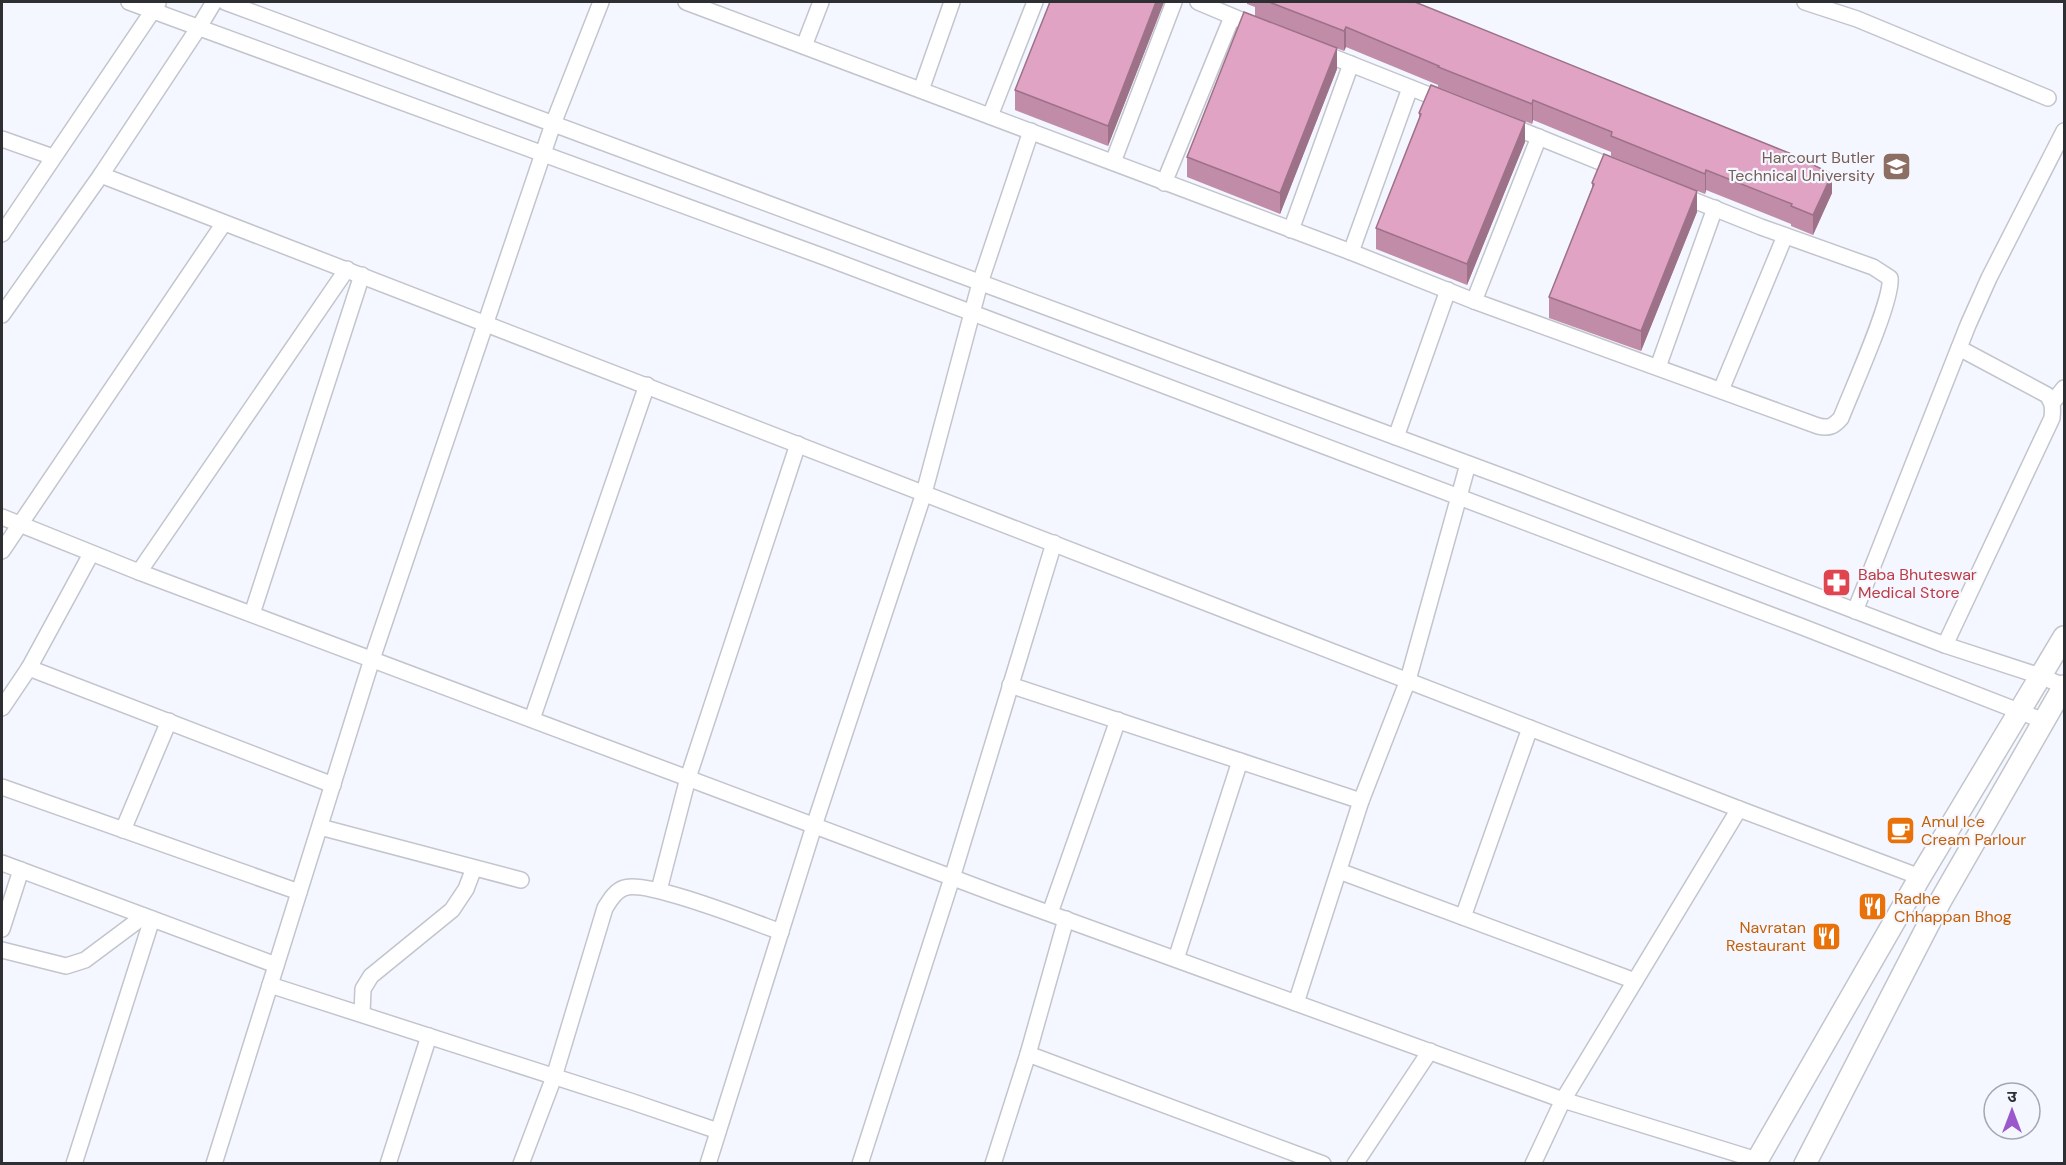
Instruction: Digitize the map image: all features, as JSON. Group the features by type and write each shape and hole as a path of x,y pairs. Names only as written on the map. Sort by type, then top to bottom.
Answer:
{"main road":[{"path":"1756,1162 1920,877 2064,637"},
{"path":"1805,1164 1941,900 2064,686"}],"street":[{"path":"129,2 156,6 199,27 1458,496 2044,721"},
{"path":"2,315 101,175 214,2"},
{"path":"225,2 1396,437 1945,645 2064,686"},
{"path":"214,1164 372,659 553,124 601,2"},
{"path":"686,2 1351,252 1474,301 1824,428 1833,426 1840,418 1885,306 1891,285 1890,278 1873,267 1785,236 1660,186"},
{"path":"804,46 822,2"},
{"path":"921,90 952,2"},
{"path":"990,116 1035,2"},
{"path":"1113,162 1174,2"},
{"path":"1198,2 1270,32"},
{"path":"1805,2 1857,19 2048,98"},
{"path":"2,234 156,6"},
{"path":"1164,183 1232,17"},
{"path":"1300,44 1453,104"},
{"path":"1291,230 1351,64"},
{"path":"1351,252 1410,88"},
{"path":"1496,120 1638,177"},
{"path":"708,1164 814,825 924,493 974,314 980,283 1031,131"},
{"path":"1855,611 1989,278 2064,131"},
{"path":"1474,301 1539,137"},
{"path":"2,139 53,157"},
{"path":"101,175 1920,877"},
{"path":"1658,367 1715,208"},
{"path":"2,551 224,222"},
{"path":"1721,390 1785,236"},
{"path":"139,572 354,272"},
{"path":"252,614 354,272"},
{"path":"1396,437 1448,290"},
{"path":"1959,348 2048,395 2053,402"},
{"path":"532,719 647,385"},
{"path":"1945,645 2052,418 2053,402 2064,388"},
{"path":"659,890 688,778 798,444"},
{"path":"1296,1003 1361,801 1408,680 1468,464"},
{"path":"2,517 91,554 952,878 1563,1100 1756,1162"},
{"path":"860,1164 952,878 1054,543"},
{"path":"2,708 29,668 91,554"},
{"path":"29,668 333,784"},
{"path":"1011,685 1361,801"},
{"path":"123,830 169,720"},
{"path":"1050,914 1118,720"},
{"path":"1463,917 1530,728"},
{"path":"1176,959 1239,761"},
{"path":"2,787 299,892"},
{"path":"1533,1164 1563,1100 1739,809"},
{"path":"320,827 521,880"},
{"path":"2,862 276,965"},
{"path":"362,1014 363,989 371,976 452,910 466,889 474,868"},
{"path":"2,929 21,870"},
{"path":"1339,871 1635,981"},
{"path":"521,1164 554,1077 610,898 625,887 643,886 781,932"},
{"path":"2,950 66,966 85,960 148,917"},
{"path":"74,1164 148,917"},
{"path":"993,1164 1028,1054 1066,919"},
{"path":"270,985 718,1131"},
{"path":"393,1162 429,1036"},
{"path":"1355,1164 1430,1051"},
{"path":"1028,1054 1323,1164"}],"building":[{"path":"1050,2 1156,2 1108,126 1015,90"},
{"path":"1269,2 1415,2 1789,153 1832,174 1813,215 1791,206 1792,204 1706,170 1705,174 1611,136 1612,132 1533,100 1532,104 1346,27 1344,31"},
{"path":"1244,12 1337,48 1280,193 1187,157"},
{"path":"1431,85 1525,122 1467,264 1376,228"},
{"path":"1604,154 1697,191 1641,331 1549,297"}],"place":[{"name":"Harcourt Butler Technical University","path":"1896,166"},
{"name":"Baba Bhuteswar Medical Store","path":"1837,583"},
{"name":"Amul Ice Cream Parlour","path":"1900,830"},
{"name":"Radhe Chhappan Bhog","path":"1873,907"},
{"name":"Navratan Restaurant","path":"1827,936"}]}
